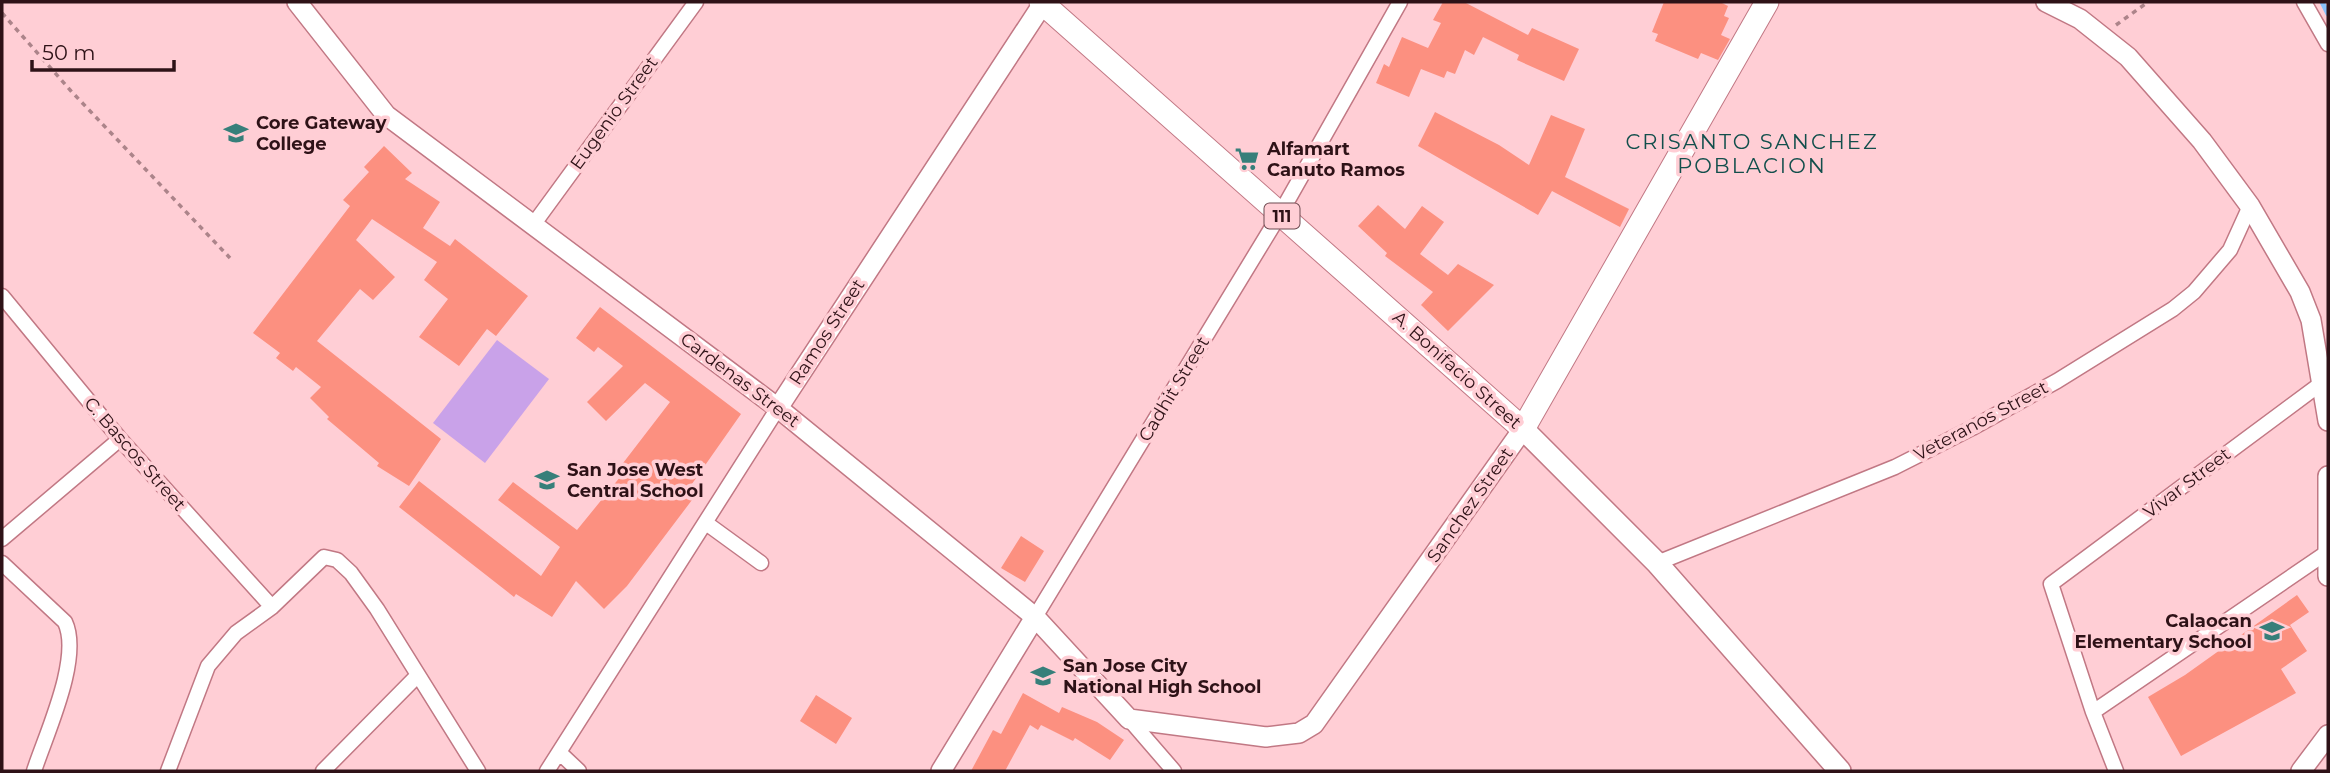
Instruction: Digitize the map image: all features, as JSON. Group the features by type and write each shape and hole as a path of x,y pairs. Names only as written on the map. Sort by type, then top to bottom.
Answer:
{"main road":[{"name":"A. Bonifacio Street","path":"1042,2 1523,429 1657,562 1840,771"},
{"name":"Sanchez Street","path":"1523,429 1767,2"}],"street":[{"name":"Cardenas Street","path":"297,2 386,115 778,408 1035,617 1174,771"},
{"name":"Eugenio Street","path":"533,225 696,2"},
{"name":"Ramos Street","path":"547,771 561,754 778,408 1042,2"},
{"name":"Cadhit Street","path":"942,771 1280,214 1400,2"},
{"path":"2046,2 2080,19 2127,57 2202,141 2250,206 2300,292 2311,320 2328,421"},
{"path":"2304,2 2328,44"},
{"name":"Veteranos Street","path":"1657,562 1895,467 2057,381 2173,309 2194,292 2230,250 2250,206"},
{"name":"C. Bascos Street","path":"2,296 120,439 272,607"},
{"name":"Vivar Street","path":"2092,712 2051,583 2323,382"},
{"name":"Sanchez Street","path":"1129,719 1266,737 1299,733 1314,724 1523,429"},
{"path":"2,539 120,439"},
{"path":"2328,477 2328,576"},
{"path":"706,523 761,563"},
{"path":"2116,771 2092,712 2326,553"},
{"path":"168,771 208,666 236,633 272,607 324,556 337,560 351,573 377,609 478,771"},
{"path":"2,563 65,622 69,631 69,662 34,771"},
{"path":"323,771 418,676"},
{"path":"2301,771 2328,735"},
{"path":"561,754 579,771"}],"path":[{"path":"2101,36 2148,2"},
{"path":"2,13 71,91 230,258"}],"shaded area":[{"path":"497,340 549,379 485,463 433,423"}],"building":[{"path":"1443,2 1464,2 1528,35 1532,28 1579,49 1564,81 1517,60 1519,55 1483,37 1474,55 1465,50 1455,74 1447,71 1444,78 1421,69 1409,97 1376,83 1384,64 1389,67 1402,37 1428,48 1441,23 1433,20"},
{"path":"1664,2 1720,2 1728,6 1724,16 1729,18 1721,35 1730,39 1718,60 1701,53 1698,59 1655,41 1658,34 1652,32"},
{"path":"1435,112 1499,145 1529,165 1551,115 1585,129 1565,177 1629,209 1620,227 1552,191 1538,215 1418,146"},
{"path":"384,146 412,173 405,179 440,202 423,228 450,246 455,239 528,296 496,336 487,329 459,366 419,337 448,299 424,280 437,262 372,219 356,240 395,277 373,300 360,289 317,341 441,439 409,486 377,466 379,463 327,419 329,417 310,398 321,387 296,367 293,371 276,358 280,353 253,333 350,206 343,200 369,172 364,167"},
{"path":"1378,205 1405,229 1422,206 1444,222 1420,254 1448,275 1458,264 1494,285 1448,331 1421,305 1433,292 1385,256 1387,253 1358,226"},
{"path":"600,307 741,414 687,491 695,496 627,586 604,609 576,581 552,617 516,594 514,597 399,507 419,481 541,576 560,547 498,500 513,482 577,530 625,471 620,467 670,402 645,383 606,421 587,402 623,366 598,347 594,352 576,338"},
{"path":"1021,536 1044,551 1025,582 1001,568"},
{"name":"Calaocan Elementary School","path":"2297,595 2309,612 2290,625 2307,651 2281,669 2296,693 2181,756 2148,697 2185,675"},
{"path":"1023,693 1059,713 1062,707 1097,722 1124,740 1110,760 1075,738 1073,741 1041,725 1038,730 1030,725 1005,771 971,771 993,730 1001,734"},
{"path":"816,695 852,718 836,744 800,721"}],"waterway":[{"path":"2322,2 2328,14"}],"place":[{"name":"Core Gateway College","path":"236,133"},
{"name":"Alfamart Canuto Ramos","path":"1247,159"},
{"name":"San Jose West Central School","path":"547,480"},
{"name":"Calaocan Elementary School","path":"2272,631"},
{"name":"San Jose City National High School","path":"1043,676"}],"district":[{"name":"CRISANTO SANCHEZ POBLACION","path":"1752,154"}]}
